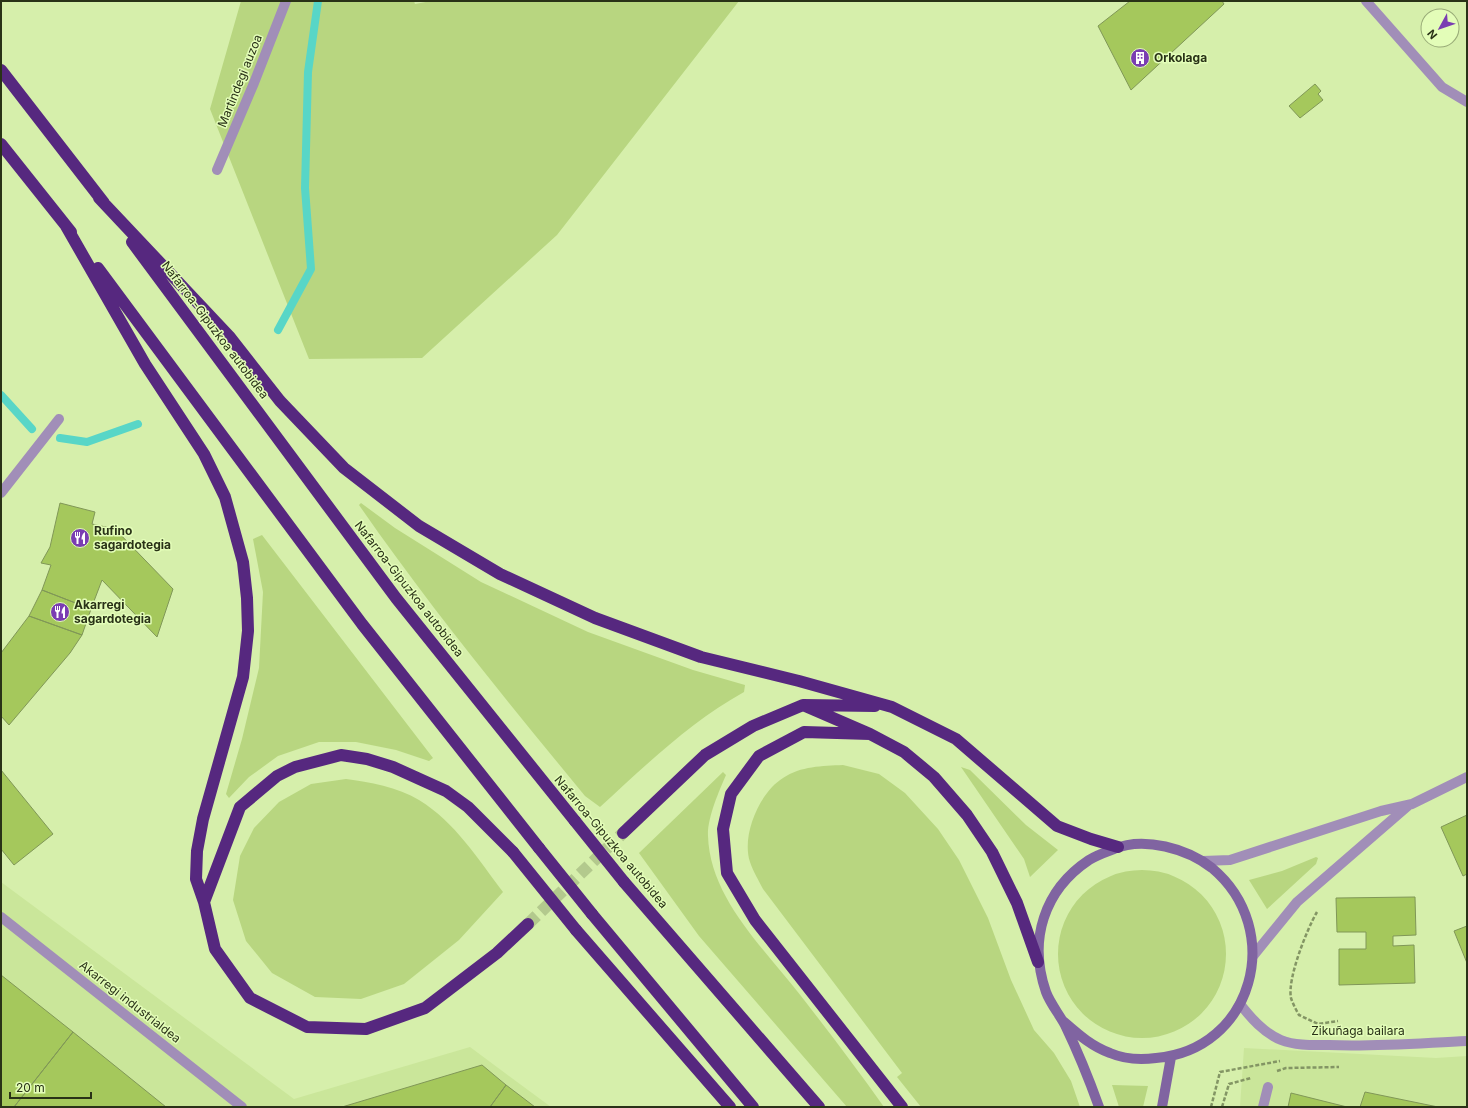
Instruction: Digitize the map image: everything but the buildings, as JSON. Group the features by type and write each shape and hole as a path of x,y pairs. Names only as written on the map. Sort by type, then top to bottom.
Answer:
{"highway":[{"name":"Nafarroa-Gipuzkoa autobidea","path":"1,70 99,198 396,598 624,882 819,1107"},
{"path":"1,144 66,226 362,624 592,914 753,1107"},
{"path":"99,198 229,336 280,401 344,468 419,526 500,574 595,618 701,657 799,681 892,707 956,739 1057,826 1091,839 1118,847"},
{"path":"66,226 145,364 204,454 225,497 243,562 247,598 248,631 243,677 203,819 197,851 196,879 204,902 216,949 250,998 306,1027 366,1029 425,1008 497,953 528,924"},
{"path":"623,833 705,755 753,726 803,705 892,707"},
{"path":"803,705 870,734 904,752 934,777 967,815 992,852 1017,903 1038,962"},
{"path":"870,734 804,732 759,756 731,794 723,829 727,873 755,920 902,1107"},
{"path":"204,902 240,807 258,790 283,773 308,763 341,756 367,758 393,767 446,791 468,807 512,852 576,930 730,1107"}],"main road":[{"path":"1063,1020 1085,1041 1112,1054 1141,1060 1171,1057 1199,1046 1222,1028 1240,1004 1250,981 1253,956 1251,928 1241,902 1225,879 1203,861 1176,848 1147,844 1118,847 1090,859 1067,878 1049,903 1039,931 1038,962 1046,993 1063,1020 1083,1062 1099,1107"},
{"path":"1162,1107 1171,1057"}],"street":[{"name":"Martindegi auzoa","path":"217,170 254,83 286,1"},
{"path":"1366,1 1442,87 1467,102"},
{"path":"1,493 59,418"},
{"path":"1203,861 1230,860 1381,811 1412,804 1467,777"},
{"path":"1253,956 1297,902 1412,804"},
{"name":"Akarregi industrialdea","path":"1,917 242,1107"},
{"name":"Zikuñaga bailara","path":"1240,1004 1253,1020 1272,1035 1282,1040 1300,1044 1340,1047 1467,1041"},
{"path":"1264,1107 1268,1087"}],"path":[{"path":"1319,909 1299,951 1291,997 1299,1015 1318,1024 1338,1021"}],"shaded area":[{"path":"241,1 414,1 415,4 431,1 739,1 557,235 422,358 309,359 210,109"},
{"path":"361,503 395,528 481,582 588,632 693,670 745,685 744,692 687,730 600,807 585,796 469,653 386,543 359,505"},
{"path":"262,535 433,758 429,761 396,750 356,742 319,742 278,756 249,777 229,798 226,794 242,739 259,668 263,592 253,539"},
{"path":"843,765 879,774 905,793 938,829 959,860 988,918 1011,980 1034,1030 1054,1053 1071,1081 1080,1107 921,1107 897,1077 902,1073 763,889 750,862 748,839 754,815 767,793 783,778 797,771 812,767"},
{"path":"961,767 970,770 1026,825 1058,850 1030,877 1024,859"},
{"path":"723,772 726,775 714,805 708,829 711,859 718,881 742,922 787,978 884,1107 847,1107 699,936 639,853"},
{"path":"346,779 393,788 411,795 432,809 455,830 503,892 459,940 404,984 361,999 315,997 272,973 246,941 233,900 240,856 254,828 279,802 311,784"},
{"path":"1316,857 1318,858 1316,864 1267,909 1249,880 1282,871"},
{"path":"1134,870 1150,870 1174,876 1189,884 1202,894 1212,907 1220,922 1225,938 1225,970 1220,986 1212,1001 1202,1014 1189,1024 1166,1035 1150,1038 1134,1038 1118,1035 1102,1028 1088,1019 1077,1008 1068,994 1061,978 1058,962 1058,946 1061,930 1068,914 1077,900 1088,889 1102,880 1118,873"},
{"path":"1,882 294,1099 470,1047 551,1107 1,1107"},
{"path":"1244,1048 1436,1058 1467,1056 1467,1107 1240,1107"},
{"path":"1112,1085 1148,1086 1143,1107 1119,1107"}],"waterway":[{"path":"278,330 311,269 305,188 308,72 318,1"},
{"path":"1,395 32,429"},
{"path":"60,438 87,442 138,424"}],"tunnel":[{"path":"528,924 623,833"}],"place":[{"name":"Orkolaga","path":"1140,58"},
{"name":"Rufino sagardotegia","path":"80,538"},
{"name":"Akarregi sagardotegia","path":"60,612"}]}
